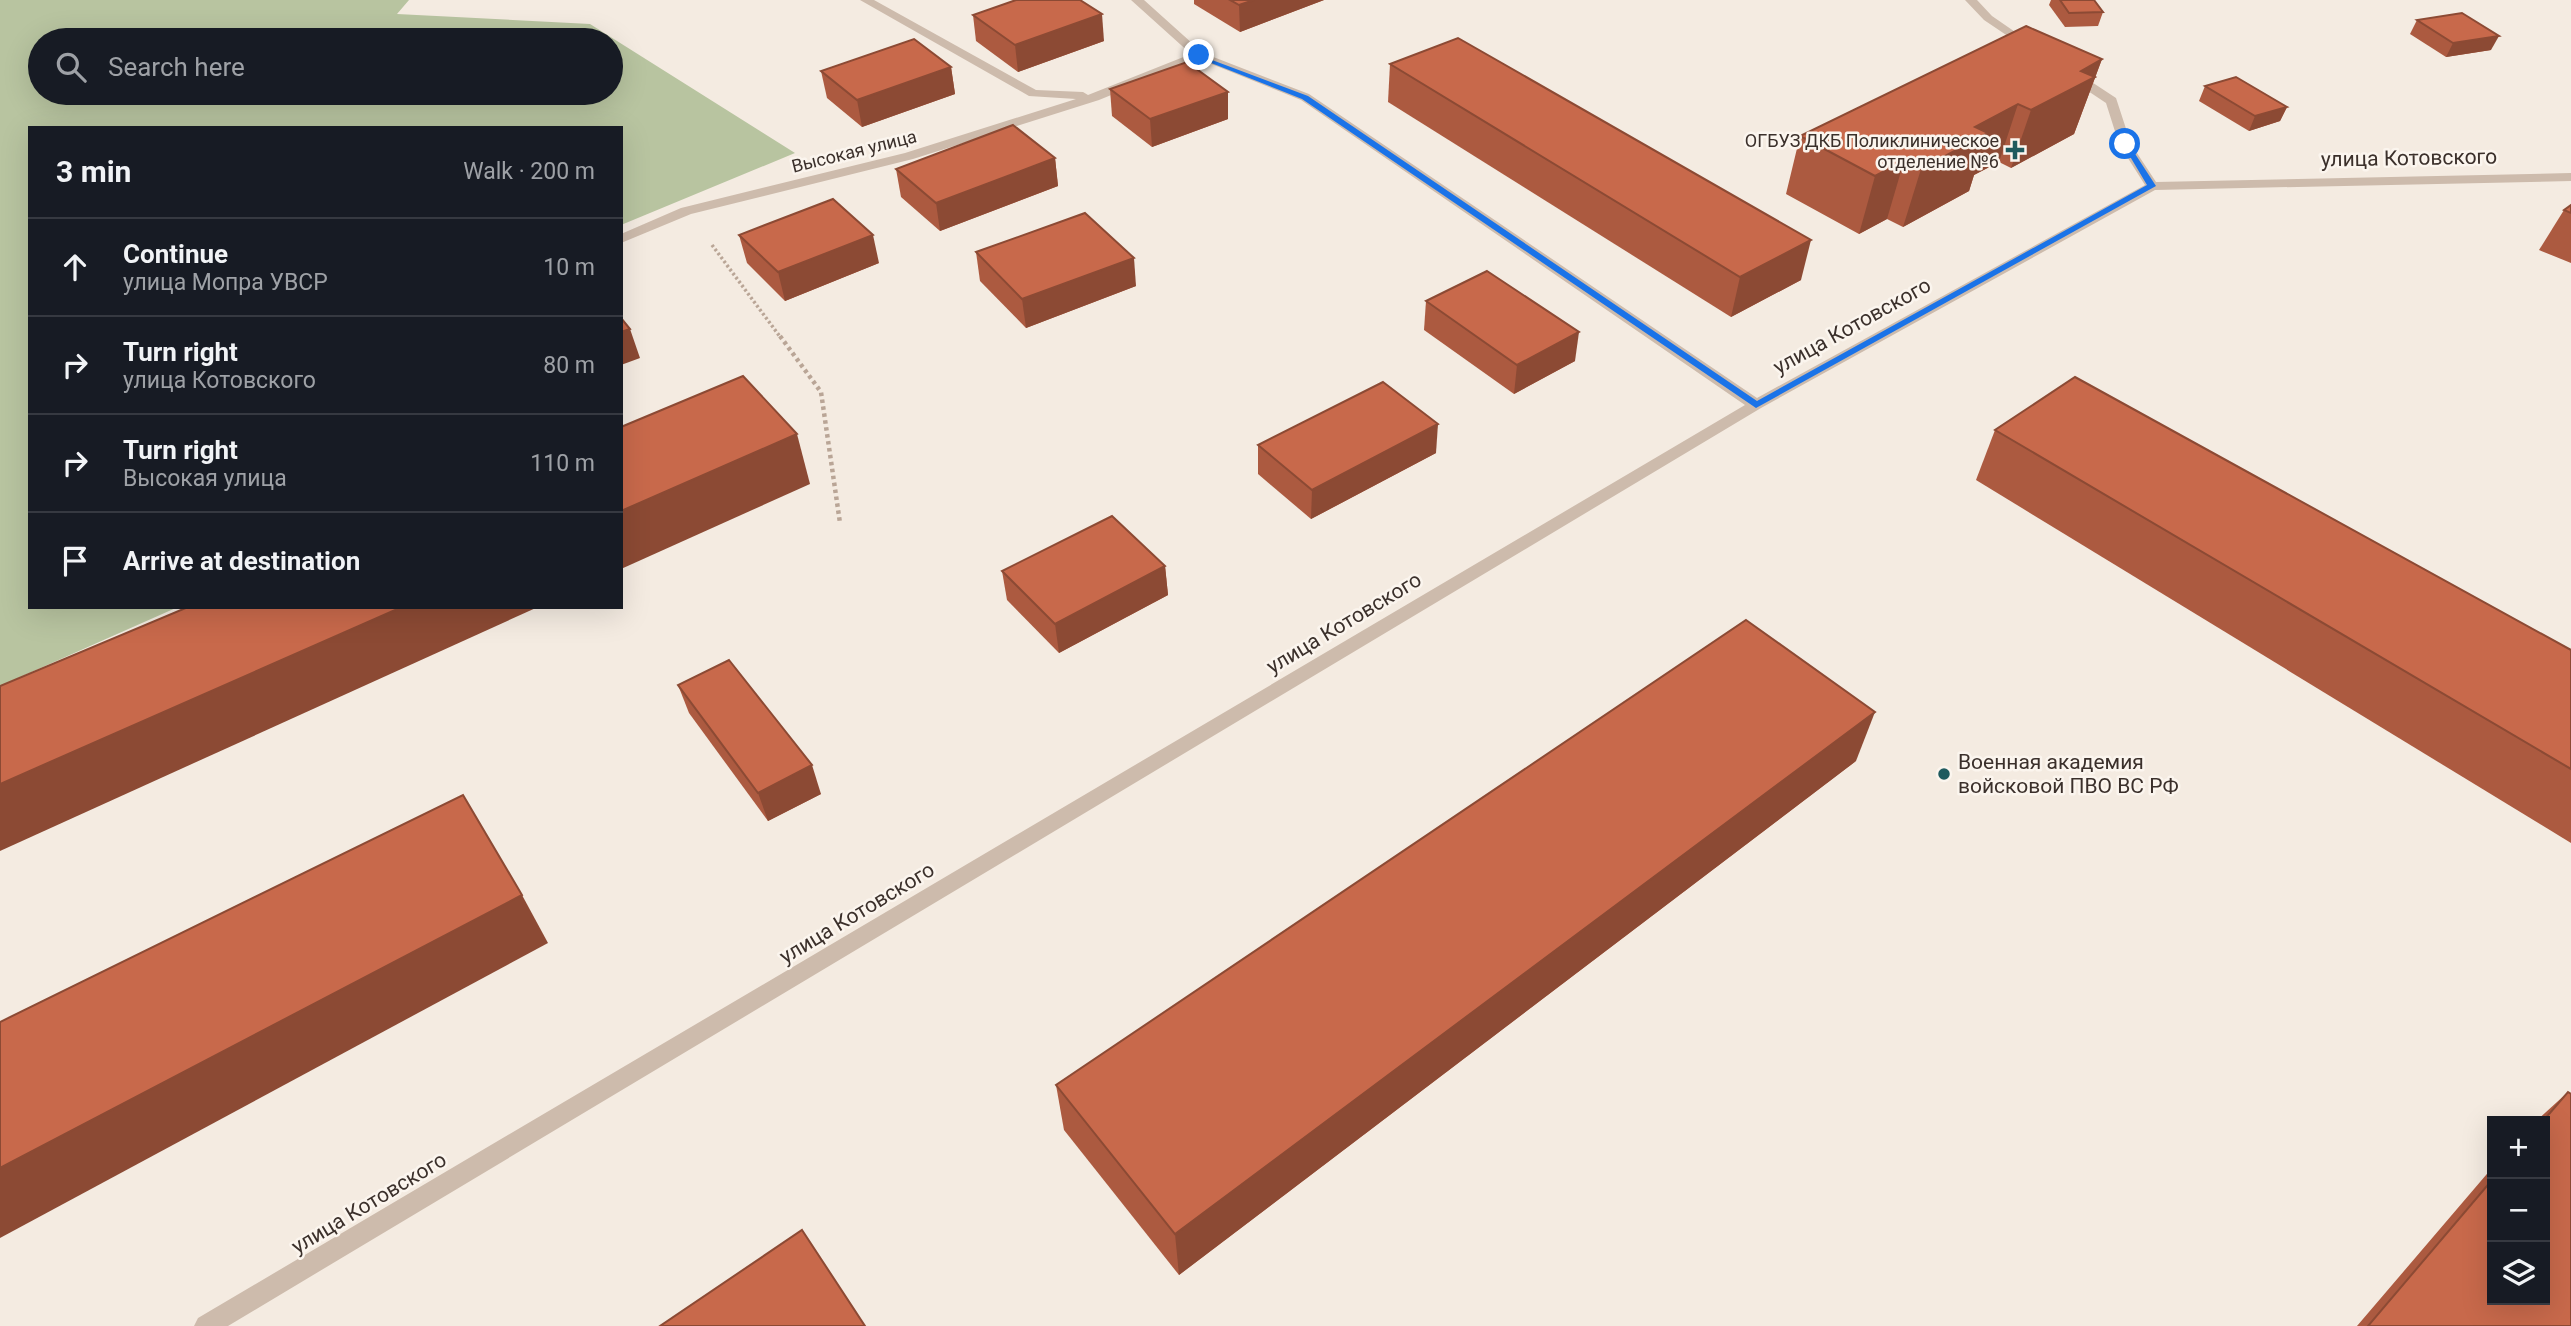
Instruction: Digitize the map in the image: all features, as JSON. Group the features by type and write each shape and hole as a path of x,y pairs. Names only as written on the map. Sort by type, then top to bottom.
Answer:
{"street":[{"name":"Высокая улица","path":"866,0 1033,93 1095,97"},
{"path":"1137,0 1199,55 1305,97 1756,405"},
{"path":"1971,0 1988,18 2044,56"},
{"name":"Высокая улица","path":"623,238 686,211 909,156 1095,97 1199,55"},
{"path":"2067,71 2112,101 2125,144 2152,186"},
{"name":"улица Котовского","path":"206,1326 1756,405 2152,186 2571,177"}],"path":[{"path":"686,211 821,392 840,523"}],"green space":[{"path":"0,0 409,0 397,14 590,24 596,28 28,28 28,105 623,105 623,45 795,153 623,224 623,126 28,126 28,609 173,609 0,686"}],"building":[{"path":"1016,0 1080,0 1102,14 1015,45 973,15"},
{"path":"1230,0 1254,0 1239,5"},
{"path":"2060,0 2094,0 2103,12 2069,13"},
{"path":"2462,13 2499,36 2453,43 2417,20"},
{"path":"2026,26 2102,59 2081,71 2095,77 2031,110 2018,104 1975,127 1988,133 1921,169 1904,161 1875,176 1800,136"},
{"path":"1458,38 1811,240 1740,277 1390,64"},
{"path":"914,39 951,67 857,100 821,71"},
{"path":"1187,62 1228,92 1150,119 1110,89"},
{"path":"2236,77 2287,107 2255,116 2205,86"},
{"path":"1013,125 1055,158 936,203 896,169"},
{"path":"833,199 873,235 778,272 739,235"},
{"path":"1085,213 1134,258 1022,299 976,252"},
{"path":"1487,271 1579,332 1517,365 1426,301"},
{"path":"623,320 630,329 623,331"},
{"path":"743,376 797,434 623,510 623,426"},
{"path":"2075,377 2571,650 2571,769 1995,430"},
{"path":"1383,382 1438,424 1312,490 1258,445"},
{"path":"1112,516 1165,566 1055,624 1002,571"},
{"path":"183,609 397,609 0,784 0,686"},
{"path":"1746,620 1875,712 1175,1234 1056,1085"},
{"path":"729,660 812,765 758,793 678,685"},
{"path":"463,795 522,895 0,1168 0,1022"},
{"path":"2568,1092 2571,1094 2571,1326 2368,1326 2487,1186 2487,1305 2550,1305 2550,1116 2547,1116"},
{"path":"802,1230 865,1326 660,1326"}],"place":[{"name":"ОГБУЗ ДКБ Поликлиническое отделение №6","path":"2015,150"},
{"name":"Военная академия войсковой ПВО ВС РФ","path":"1944,774"}],"route":[{"path":"1199,55 1305,97 1756,405 2152,186 2125,144"}]}
